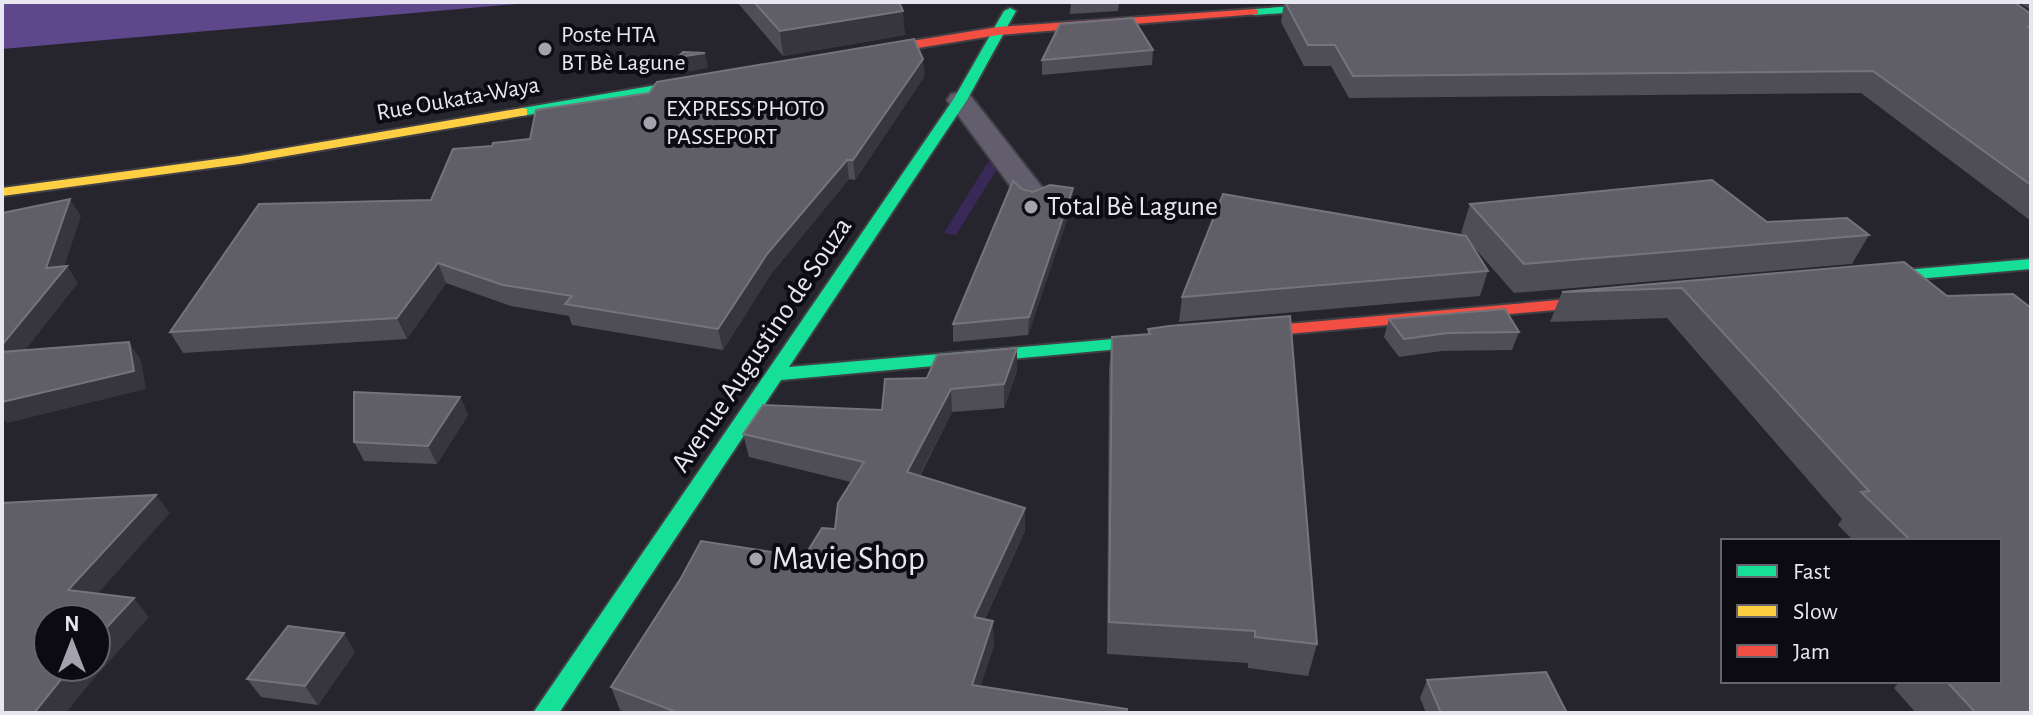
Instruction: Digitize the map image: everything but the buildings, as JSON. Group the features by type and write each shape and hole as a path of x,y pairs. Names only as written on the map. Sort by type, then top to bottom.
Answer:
{"street":[{"name":"Avenue Augustino de Souza","path":"545,713 960,100 1016,2"},
{"path":"840,57 998,31 1399,2"},
{"name":"Rue Oukata-Waya","path":"2,192 240,160 731,76"},
{"path":"1841,281 2031,264"},
{"path":"777,374 1634,299"}],"lane":[{"path":"960,100 1034,197"}],"shaded area":[{"path":"2,2 539,2 2,49"},
{"path":"988,162 1000,164 956,235 944,233"}],"traffic: fast":[{"path":"1254,12 1399,2"},
{"path":"545,713 960,100 1010,11"},
{"path":"522,112 710,80"},
{"path":"1859,279 2031,264"},
{"path":"777,374 1276,330"}],"traffic: slow":[{"path":"2,192 240,160 522,112"}],"traffic: jam":[{"path":"856,54 998,31 1254,12"},
{"path":"1276,330 1616,300"}],"place":[{"name":"Poste HTA BT Bè Lagune","path":"545,49"},
{"name":"EXPRESS PHOTO PASSEPORT","path":"650,123"},
{"name":"Total Bè Lagune","path":"1031,207"},
{"name":"Mavie Shop","path":"756,559"}]}
